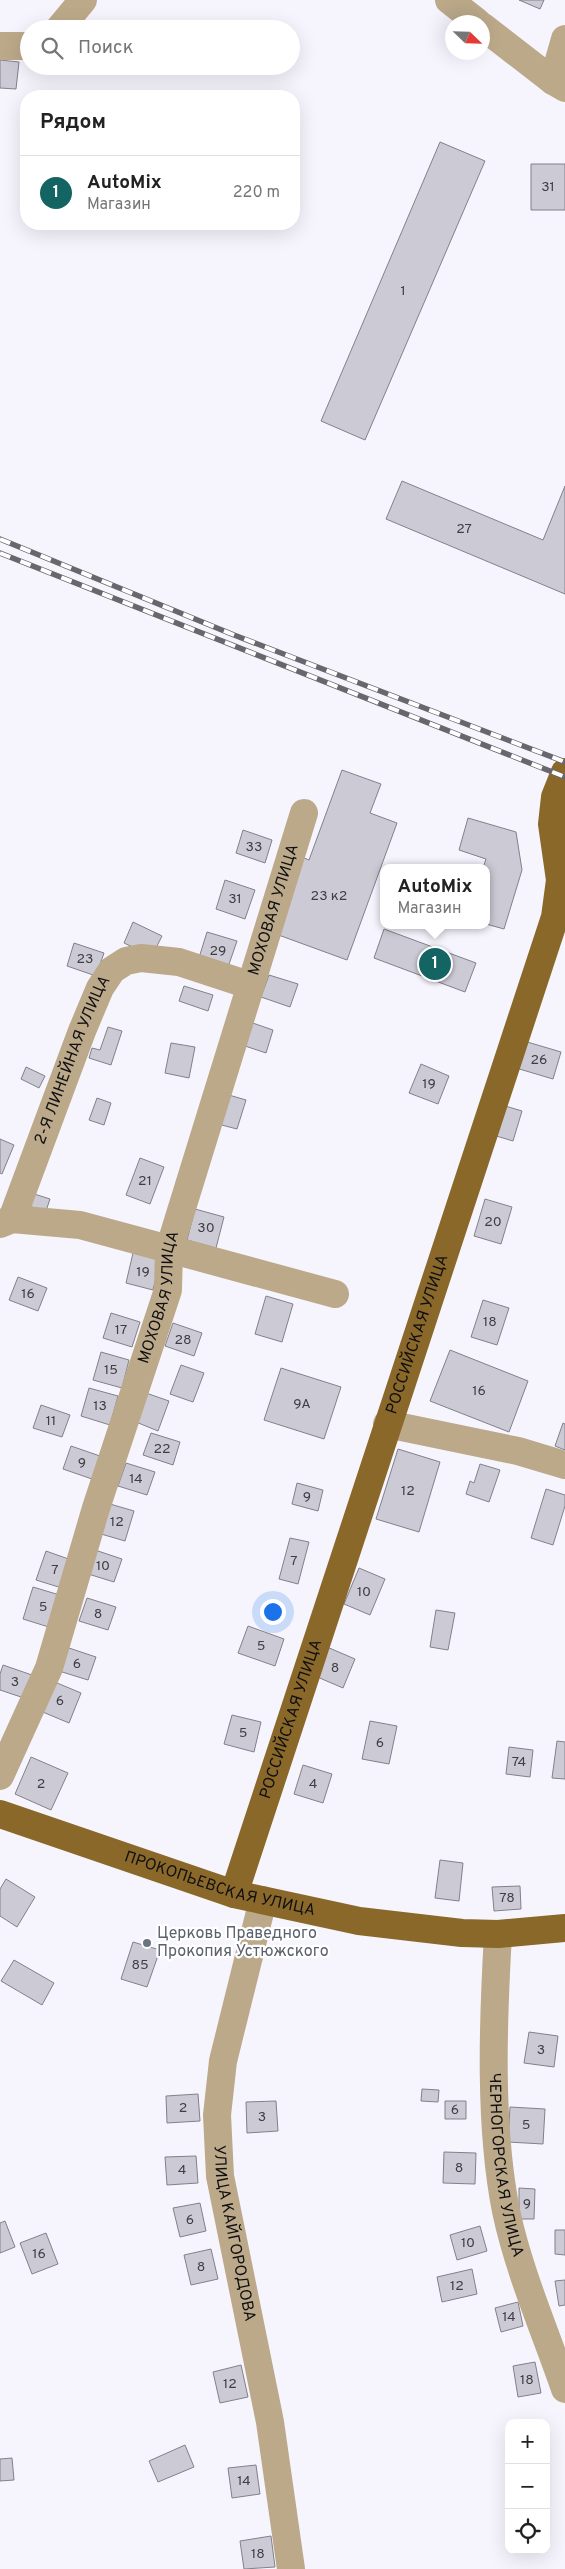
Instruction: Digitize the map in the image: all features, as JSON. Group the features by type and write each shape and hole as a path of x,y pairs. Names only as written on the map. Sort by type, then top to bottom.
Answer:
{"main road":[{"name":"РОССИЙСКАЯ УЛИЦА","path":"234,1894 555,916 560,880 552,824 555,797 565,772"},
{"name":"ПРОКОПЬЕВСКАЯ УЛИЦА","path":"0,1814 234,1894 359,1921 462,1933 498,1934 565,1928"}],"street":[{"path":"66,20 82,0"},
{"path":"449,0 469,15"},
{"path":"490,32 559,84 565,39"},
{"path":"0,46 20,46"},
{"name":"МОХОВАЯ УЛИЦА","path":"0,1776 49,1668 96,1508 168,1290 169,1250 249,985 304,813"},
{"name":"2-Я ЛИНЕЙНАЯ УЛИЦА","path":"6,1222 82,1030 100,988 112,970 126,961 141,958 179,962 249,985"},
{"path":"6,1222 80,1224 169,1250 335,1294"},
{"path":"387,1424 518,1451 565,1465"},
{"name":"УЛИЦА КАЙГОРОДОВА","path":"263,1900 223,2061 217,2115 220,2176 270,2422 291,2569"},
{"name":"ЧЕРНОГОРСКАЯ УЛИЦА","path":"498,1934 493,2030 498,2150 506,2212 565,2389"}],"building":[{"path":"519,0 544,0 540,9"},
{"path":"0,60 19,62 16,89 0,88"},
{"path":"440,142 485,161 365,440 321,421"},
{"path":"531,164 565,164 565,210 531,210"},
{"path":"402,481 543,540 565,486 565,594 386,519"},
{"path":"342,770 381,784 370,813 397,823 382,864 380,864 380,870 347,960 273,933 302,857 309,860"},
{"path":"468,818 516,832 522,870 504,929 490,925 490,864 484,864 486,859 459,850"},
{"path":"243,830 272,840 265,863 236,853"},
{"path":"225,880 255,890 245,919 216,909"},
{"path":"133,922 162,936 152,956 124,943"},
{"path":"384,929 476,963 465,992 374,958"},
{"path":"207,932 237,941 227,970 198,961"},
{"path":"74,943 104,953 96,976 67,966"},
{"path":"269,975 298,984 290,1007 261,997"},
{"path":"184,986 213,995 208,1011 179,1001"},
{"path":"244,1020 273,1030 266,1053 236,1043"},
{"path":"108,1027 122,1031 111,1065 89,1058 92,1048 100,1050"},
{"path":"524,1041 561,1052 553,1079 516,1068"},
{"path":"171,1043 195,1047 189,1078 165,1073"},
{"path":"421,1064 449,1076 438,1104 409,1093"},
{"path":"26,1067 45,1076 39,1088 21,1079"},
{"path":"222,1093 246,1100 237,1129 214,1123"},
{"path":"97,1098 111,1103 104,1125 89,1120"},
{"path":"502,1105 522,1111 513,1141 493,1135"},
{"path":"0,1139 14,1145 2,1174 0,1173"},
{"path":"140,1158 164,1167 150,1204 126,1195"},
{"path":"28,1192 50,1199 46,1211 25,1205"},
{"path":"485,1199 512,1207 501,1244 474,1236"},
{"path":"195,1209 224,1217 216,1248 187,1240"},
{"path":"133,1253 160,1260 153,1290 126,1283"},
{"path":"18,1277 47,1288 38,1311 9,1300"},
{"path":"266,1296 293,1304 282,1342 255,1334"},
{"path":"483,1300 509,1308 497,1345 471,1337"},
{"path":"111,1313 140,1322 132,1347 103,1338"},
{"path":"173,1323 202,1333 194,1356 165,1346"},
{"path":"450,1350 528,1381 509,1432 430,1401"},
{"path":"101,1352 129,1360 122,1388 93,1380"},
{"path":"181,1365 204,1373 193,1402 170,1394"},
{"path":"281,1368 341,1387 324,1439 264,1420"},
{"path":"89,1388 118,1396 110,1425 81,1416"},
{"path":"146,1393 169,1401 158,1431 136,1422"},
{"path":"41,1405 70,1415 62,1437 33,1428"},
{"path":"563,1423 565,1424 565,1450 555,1446"},
{"path":"151,1433 180,1442 173,1465 143,1455"},
{"path":"71,1446 100,1456 92,1479 63,1469"},
{"path":"398,1449 440,1462 419,1532 376,1519"},
{"path":"126,1463 155,1472 147,1495 118,1486"},
{"path":"480,1464 500,1470 489,1502 466,1494 470,1481 474,1483"},
{"path":"297,1483 323,1490 318,1511 292,1504"},
{"path":"546,1489 565,1495 565,1506 553,1545 531,1538"},
{"path":"110,1504 134,1511 125,1541 101,1534"},
{"path":"290,1538 309,1542 298,1584 279,1579"},
{"path":"92,1549 122,1559 114,1582 85,1573"},
{"path":"46,1551 74,1561 65,1589 36,1580"},
{"path":"359,1568 385,1579 370,1615 344,1604"},
{"path":"33,1587 63,1596 52,1628 23,1619"},
{"path":"87,1598 116,1607 108,1630 79,1621"},
{"path":"436,1610 455,1613 448,1650 430,1647"},
{"path":"248,1626 284,1639 275,1666 238,1653"},
{"path":"66,1647 96,1657 88,1680 59,1671"},
{"path":"327,1647 355,1659 343,1688 315,1676"},
{"path":"3,1665 32,1675 24,1698 0,1690 0,1674"},
{"path":"50,1680 81,1693 69,1723 38,1710"},
{"path":"232,1715 261,1722 254,1752 224,1744"},
{"path":"370,1721 397,1726 389,1764 362,1759"},
{"path":"557,1741 565,1742 565,1779 552,1778"},
{"path":"509,1747 533,1750 530,1777 506,1774"},
{"path":"31,1757 68,1773 51,1810 15,1794"},
{"path":"303,1765 332,1774 323,1803 294,1794"},
{"path":"440,1860 463,1863 459,1901 435,1898"},
{"path":"6,1879 35,1897 17,1927 0,1916 0,1889"},
{"path":"520,1886 521,1909 494,1911 492,1887"},
{"path":"133,1942 160,1950 147,1987 121,1979"},
{"path":"14,1960 54,1983 42,2005 1,1981"},
{"path":"529,2032 558,2036 554,2067 524,2063"},
{"path":"422,2089 439,2090 438,2102 421,2101"},
{"path":"198,2094 200,2121 167,2123 166,2096"},
{"path":"276,2101 278,2131 247,2133 246,2102"},
{"path":"445,2101 466,2101 466,2119 445,2119"},
{"path":"510,2107 545,2109 543,2144 508,2142"},
{"path":"444,2152 476,2153 475,2184 443,2183"},
{"path":"196,2156 198,2183 167,2185 165,2157"},
{"path":"519,2188 535,2189 534,2219 519,2219"},
{"path":"200,2203 206,2231 180,2237 173,2208"},
{"path":"5,2221 15,2247 0,2253 0,2223"},
{"path":"480,2226 487,2251 457,2260 450,2235"},
{"path":"555,2230 565,2230 565,2255 555,2254"},
{"path":"46,2233 58,2264 32,2274 20,2243"},
{"path":"211,2249 218,2279 191,2285 184,2255"},
{"path":"472,2269 477,2294 442,2302 437,2277"},
{"path":"565,2280 565,2305 559,2306 555,2281"},
{"path":"518,2302 523,2326 501,2332 495,2308"},
{"path":"535,2362 541,2393 518,2397 513,2366"},
{"path":"241,2365 248,2397 220,2403 213,2372"},
{"path":"185,2445 194,2467 158,2482 149,2461"},
{"path":"12,2458 14,2480 0,2481 0,2459"},
{"path":"256,2465 260,2494 232,2498 228,2468"},
{"path":"271,2536 275,2567 244,2569 240,2541"}],"railway":[{"path":"0,539 234,635 565,762"},
{"path":"0,553 565,777"}],"place":[{"name":"AutoMix","path":"435,964"},
{"name":"Церковь Праведного Прокопия Устюжского","path":"147,1943"}]}
